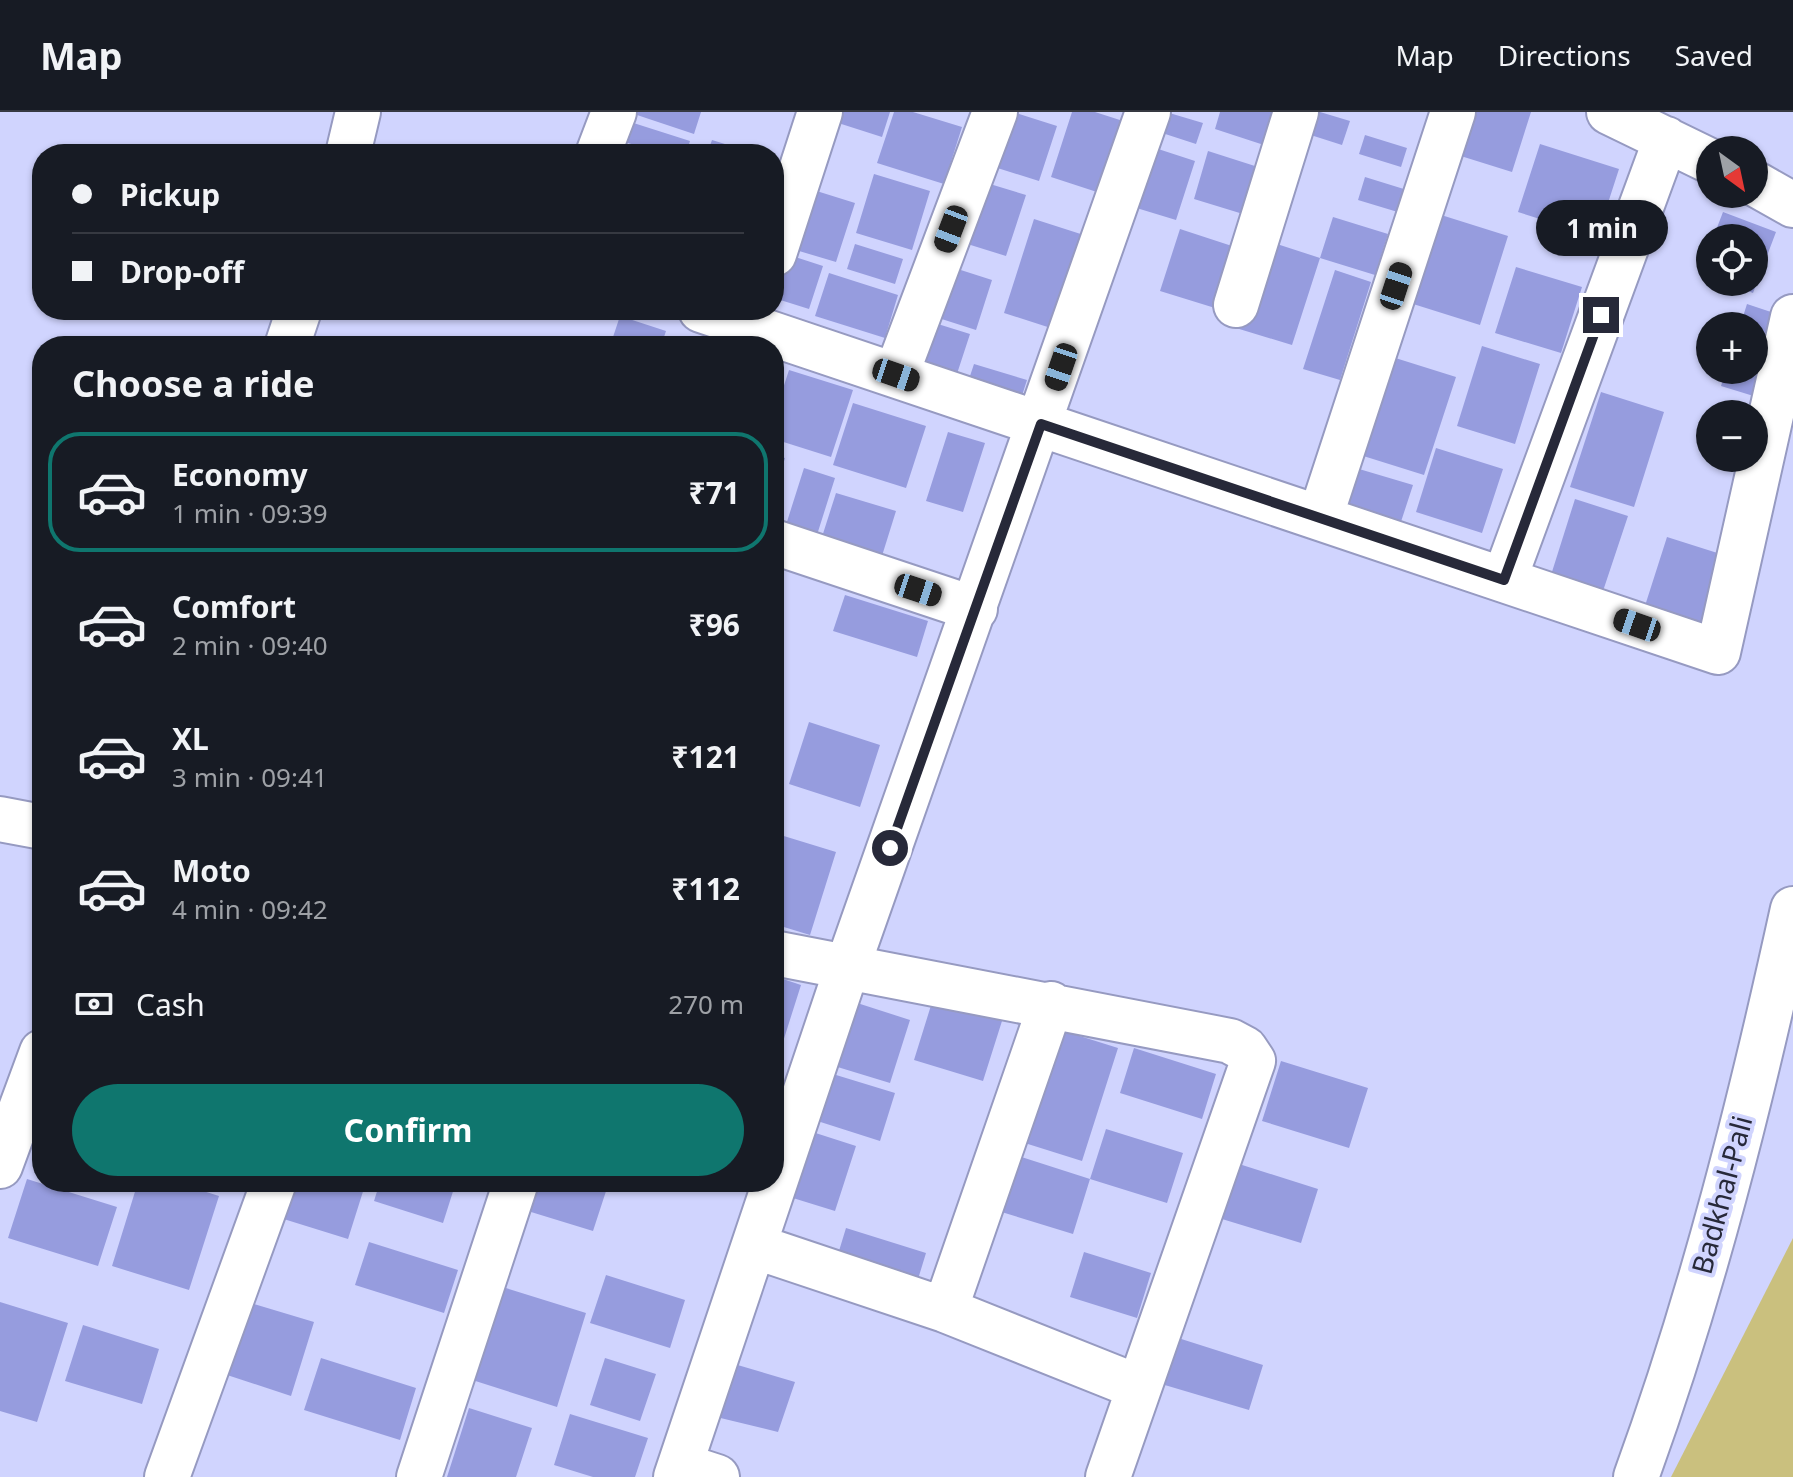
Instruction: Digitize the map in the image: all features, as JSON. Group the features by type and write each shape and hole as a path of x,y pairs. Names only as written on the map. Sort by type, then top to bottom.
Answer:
{"street":[{"path":"350,144 358,112"},
{"path":"602,144 614,112"},
{"path":"784,223 820,112"},
{"path":"896,375 995,112"},
{"path":"784,1156 847,968 1041,424 1148,112"},
{"path":"1236,305 1296,112"},
{"path":"1320,518 1453,112"},
{"path":"1609,112 1696,154"},
{"path":"1504,580 1666,139"},
{"path":"1768,191 1793,205"},
{"path":"756,320 896,375 1718,652 1793,317"},
{"path":"784,545 975,609"},
{"path":"0,819 32,825"},
{"name":"Badkhal-Pali","path":"1636,1477 1681,1353 1793,909"},
{"path":"784,955 1051,1004 1230,1041 1245,1049 1253,1061 1108,1477"},
{"path":"945,1310 1051,1004"},
{"path":"0,1166 32,1079"},
{"path":"167,1477 270,1192"},
{"path":"419,1477 513,1192"},
{"path":"691,1473 772,1192"},
{"path":"754,1246 945,1310 1138,1387"}],"shaded area":[{"path":"1793,1238 1793,1477 1671,1477"}],"building":[{"path":"628,112 701,112 694,134"},
{"path":"835,112 890,112 882,137 832,121"},
{"path":"894,112 913,112 962,127 944,184 877,163"},
{"path":"1013,112 1057,126 1039,181 988,165"},
{"path":"1072,112 1095,112 1123,121 1100,193 1051,177"},
{"path":"1166,112 1203,123 1196,144 1156,131"},
{"path":"1220,112 1281,112 1270,147 1215,129"},
{"path":"1301,112 1320,112 1350,121 1342,145 1295,130"},
{"path":"1461,112 1531,112 1512,172 1448,152"},
{"path":"621,119 690,141 689,144 631,144 615,139"},
{"path":"1365,135 1407,148 1401,167 1359,154"},
{"path":"1540,144 1619,169 1597,237 1518,212"},
{"path":"1149,146 1195,161 1176,220 1130,206"},
{"path":"1208,151 1258,167 1243,214 1194,199"},
{"path":"874,174 930,191 912,250 856,233"},
{"path":"1365,177 1407,190 1401,213 1358,200"},
{"path":"980,181 1026,195 1006,256 961,242"},
{"path":"807,188 855,203 836,262 789,248"},
{"path":"1723,212 1755,224 1718,224"},
{"path":"1438,214 1508,236 1480,325 1410,303"},
{"path":"1333,217 1388,234 1375,275 1320,258"},
{"path":"1034,219 1090,237 1060,331 1004,313"},
{"path":"1180,229 1235,247 1215,308 1160,291"},
{"path":"1768,229 1776,232 1768,253"},
{"path":"1265,240 1320,258 1292,345 1236,328"},
{"path":"855,244 903,259 895,284 847,269"},
{"path":"786,254 823,266 809,309 784,301"},
{"path":"942,264 992,280 976,330 926,314"},
{"path":"1516,267 1582,287 1561,353 1495,333"},
{"path":"1335,270 1371,282 1340,380 1303,369"},
{"path":"829,273 898,295 885,338 815,316"},
{"path":"1747,304 1786,317 1768,373 1768,312 1744,312"},
{"path":"619,320 632,320 666,331 664,336 613,336"},
{"path":"925,320 970,334 953,386 908,372"},
{"path":"1482,346 1540,364 1515,444 1457,426"},
{"path":"1389,356 1456,377 1424,475 1357,454"},
{"path":"974,364 1027,380 1018,408 965,391"},
{"path":"789,370 853,390 831,457 784,442 784,385"},
{"path":"1722,384 1764,384 1760,398"},
{"path":"1601,392 1664,412 1634,507 1570,487"},
{"path":"853,403 926,426 906,488 833,465"},
{"path":"948,432 985,443 963,512 926,501"},
{"path":"1436,448 1503,469 1482,533 1416,512"},
{"path":"1349,466 1413,485 1395,540 1331,520"},
{"path":"804,468 835,478 816,538 785,528"},
{"path":"836,493 896,511 881,559 821,540"},
{"path":"1575,499 1628,516 1603,591 1551,575"},
{"path":"1667,537 1730,557 1706,632 1643,612"},
{"path":"845,595 928,621 917,657 833,631"},
{"path":"809,722 880,745 860,807 789,784"},
{"path":"784,836 836,852 810,935 784,927"},
{"path":"784,979 801,985 784,1039"},
{"path":"933,999 1002,1021 983,1081 914,1060"},
{"path":"851,1001 910,1020 890,1083 831,1065"},
{"path":"1051,1027 1118,1048 1082,1161 1015,1140"},
{"path":"1134,1048 1216,1074 1202,1119 1120,1093"},
{"path":"1281,1061 1368,1088 1349,1148 1262,1121"},
{"path":"823,1071 895,1093 880,1141 808,1118"},
{"path":"800,1128 856,1146 835,1211 780,1194 784,1192 784,1181"},
{"path":"1106,1129 1183,1153 1167,1203 1090,1179"},
{"path":"1012,1154 1090,1179 1073,1234 995,1210"},
{"path":"1239,1164 1318,1189 1301,1243 1222,1219"},
{"path":"27,1179 32,1181 32,1192 69,1192 117,1207 98,1266 8,1238"},
{"path":"135,1192 206,1192 219,1196 189,1290 112,1266"},
{"path":"282,1192 363,1192 348,1239 274,1216"},
{"path":"377,1192 453,1192 443,1223 374,1201"},
{"path":"523,1192 606,1192 593,1231 518,1208"},
{"path":"846,1228 926,1253 915,1289 835,1264"},
{"path":"369,1242 458,1270 444,1313 355,1285"},
{"path":"1084,1252 1151,1273 1137,1318 1070,1297"},
{"path":"606,1275 685,1300 670,1348 590,1323"},
{"path":"496,1285 586,1313 557,1407 466,1378"},
{"path":"241,1300 314,1322 291,1396 218,1372"},
{"path":"0,1302 68,1323 37,1422 0,1411"},
{"path":"83,1325 159,1349 142,1404 65,1381"},
{"path":"1175,1337 1263,1365 1249,1410 1158,1383"},
{"path":"321,1358 416,1388 400,1440 304,1410"},
{"path":"605,1358 656,1374 640,1421 590,1405"},
{"path":"724,1361 795,1382 778,1432 704,1414"},
{"path":"469,1408 532,1428 516,1477 447,1477"},
{"path":"570,1414 648,1438 635,1477 593,1477 554,1465"}],"route":[{"path":"890,848 1041,424 1504,580 1601,315"}]}
